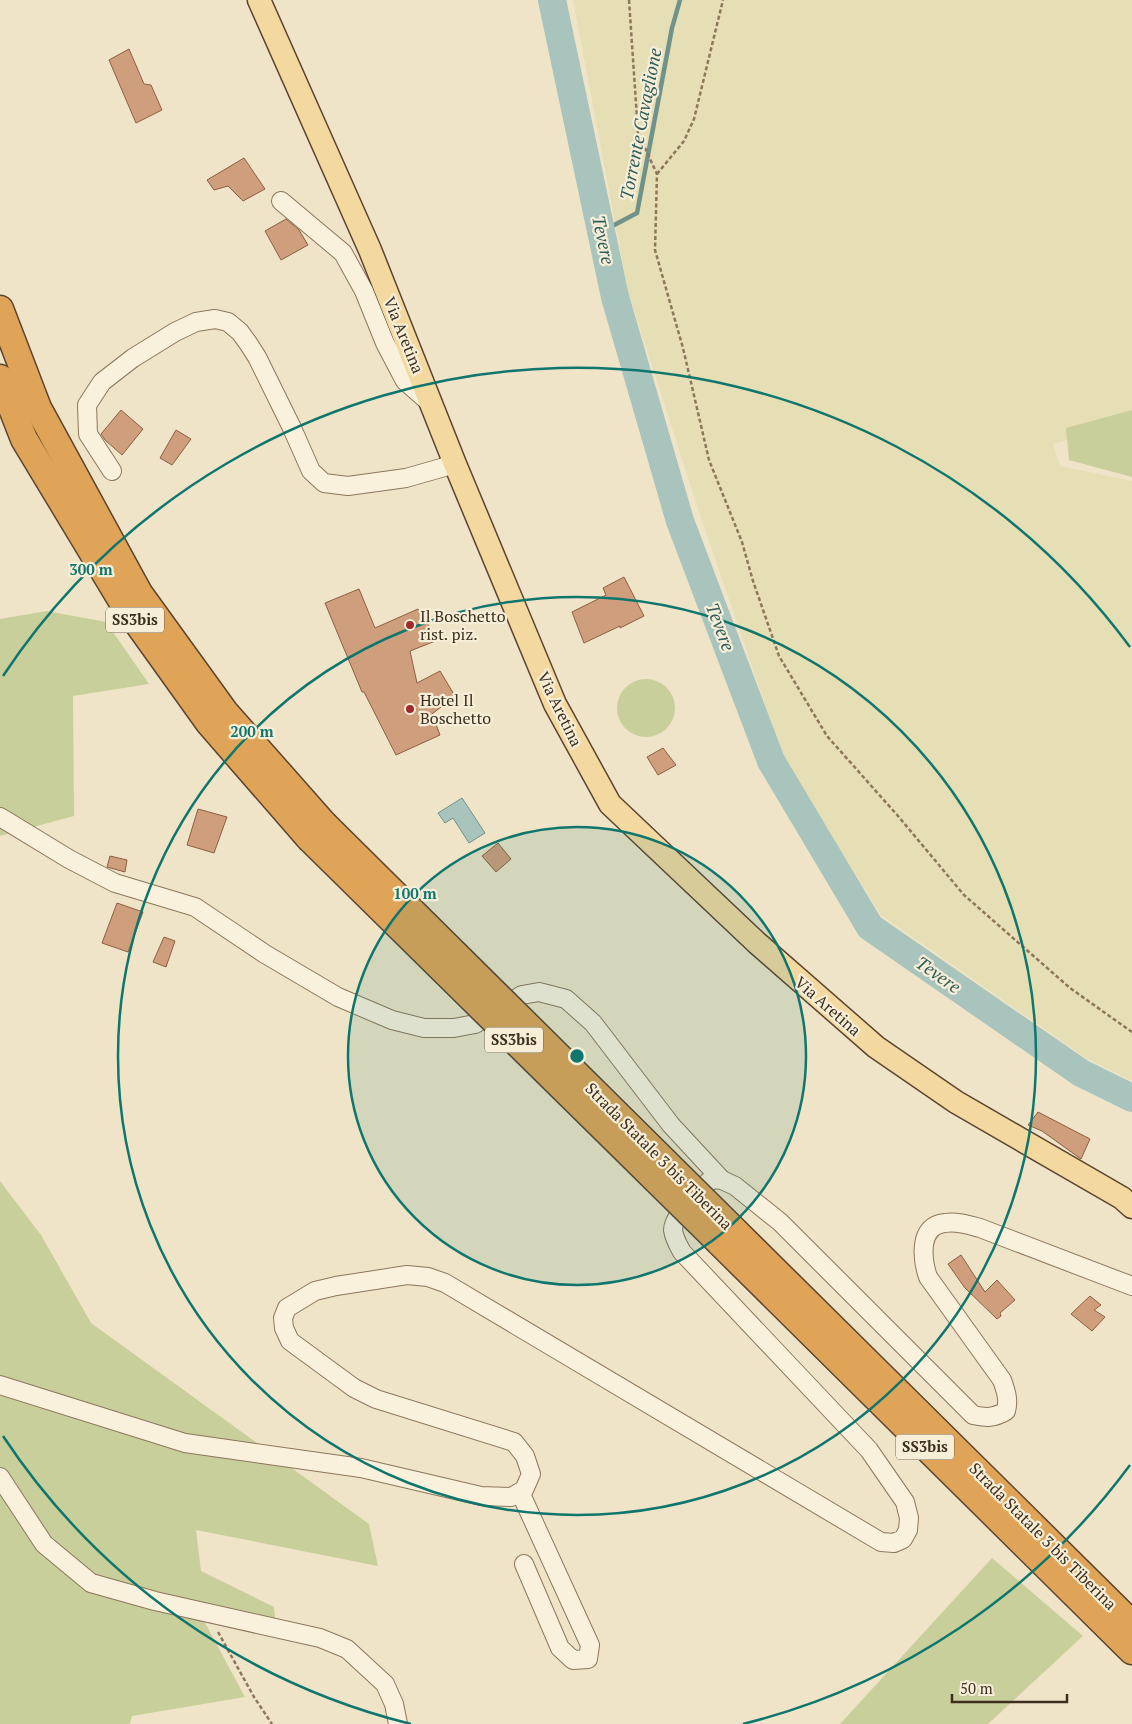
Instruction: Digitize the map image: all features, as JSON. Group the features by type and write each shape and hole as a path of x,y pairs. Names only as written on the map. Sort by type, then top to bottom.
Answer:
{"highway":[{"name":"Strada Statale 3 bis Tiberina","path":"0,309 38,408 140,593 225,712 316,831"},
{"name":"Strada Statale 3 bis Tiberina","path":"0,378 24,439 123,603 209,723 725,1235 1132,1624"},
{"name":"Strada Statale 3 bis Tiberina","path":"725,1235 1132,1651"}],"main road":[{"name":"Via Aretina","path":"259,0 370,250 455,464 555,704 610,804 757,943 876,1047 956,1102 1122,1198 1132,1207"}],"street":[{"path":"281,201 343,253 364,291 385,343 405,381 431,404"},
{"path":"112,471 88,434 87,405 102,382 133,358 175,332 196,322 215,319 228,322 240,332 248,343 257,357 292,428 311,471 324,484 348,486 406,478 455,464"},
{"path":"0,817 70,859 116,883 195,907 265,954 338,997 392,1020 424,1028 454,1028 475,1024 522,995 539,992 566,998 593,1023 671,1125 722,1180"},
{"path":"0,1385 185,1443 361,1468 481,1496 510,1497 524,1490 531,1474 525,1456 514,1442 376,1399 354,1388 290,1341 284,1328 283,1318 287,1308 315,1291 407,1275 428,1277 445,1283 881,1542 894,1543 903,1539 908,1530 909,1518 906,1502 869,1450 682,1252 676,1242 673,1229 675,1218 708,1182 714,1179 722,1180 735,1186 780,1222 973,1415 986,1418 997,1416 1006,1411 1008,1404 1007,1395 1002,1380 928,1277 923,1264 924,1239 934,1227 944,1222 960,1223 980,1228 1132,1286"},
{"path":"0,1477 44,1544 91,1583 155,1601 320,1638 347,1649 385,1684 394,1704 398,1724"},
{"path":"520,1492 590,1644 588,1659 573,1660 560,1648 524,1564"}],"path":[{"path":"629,0 638,133 657,174 655,250 684,348 709,460 742,542 778,656 827,736 898,816 964,895 1070,988 1132,1032"},
{"path":"657,174 684,141 694,119 722,0"},
{"path":"208,1612 254,1698 272,1724"}],"shaded area":[{"path":"573,0 1132,0 1132,421 1053,444 1060,466 1132,481 1132,1081 1086,1058 881,915 784,759 701,518 628,291"}],"green space":[{"path":"1132,410 1132,477 1069,460 1066,428"},
{"path":"47,611 106,622 149,684 73,696 74,816 0,836 0,619"},
{"path":"640,679 652,679 667,687 675,702 675,714 667,729 652,737 640,737 625,729 617,714 617,702 625,687"},
{"path":"0,1181 41,1235 91,1323 369,1524 378,1566 196,1530 201,1571 274,1607 277,1637 203,1619 245,1697 132,1716 130,1724 0,1724"},
{"path":"992,1558 1083,1636 988,1724 840,1724"}],"water":[{"path":"462,798 485,833 469,843 453,818 445,823 438,813"}],"building":[{"path":"129,49 144,84 151,85 162,110 136,123 109,60"},
{"path":"244,158 265,189 243,201 228,186 214,190 207,180"},
{"path":"286,219 299,230 308,245 281,260 265,231"},
{"path":"121,410 143,429 122,455 101,434"},
{"path":"176,430 191,439 172,465 160,458"},
{"path":"624,577 644,616 584,643 572,612 606,595 603,588"},
{"path":"359,589 375,628 418,609 438,640 410,651 417,683 440,671 455,696 432,714 440,735 396,755 364,692 362,692 325,603"},
{"path":"663,748 676,765 658,775 647,757"},
{"path":"198,809 227,817 214,853 187,845"},
{"path":"498,843 511,859 496,872 482,856"},
{"path":"110,856 127,860 125,872 107,867"},
{"path":"117,903 143,912 128,952 102,943"},
{"path":"164,937 175,941 166,967 153,962"},
{"path":"1038,1112 1090,1139 1081,1159 1042,1131 1028,1125"},
{"path":"961,1255 985,1292 997,1280 1015,1300 1000,1313 1001,1316 997,1319 965,1288 948,1264"},
{"path":"1090,1296 1101,1305 1094,1310 1105,1317 1092,1331 1071,1314"}],"waterway":[{"name":"Tevere","path":"552,0 615,297 680,521 771,761 870,927 1081,1073 1132,1098"},
{"name":"Torrente Cavaglione","path":"601,232 637,213 672,28 680,0"}],"place":[{"name":"Il Boschetto rist. piz.","path":"410,625"},
{"name":"Hotel Il Boschetto","path":"410,709"}]}
